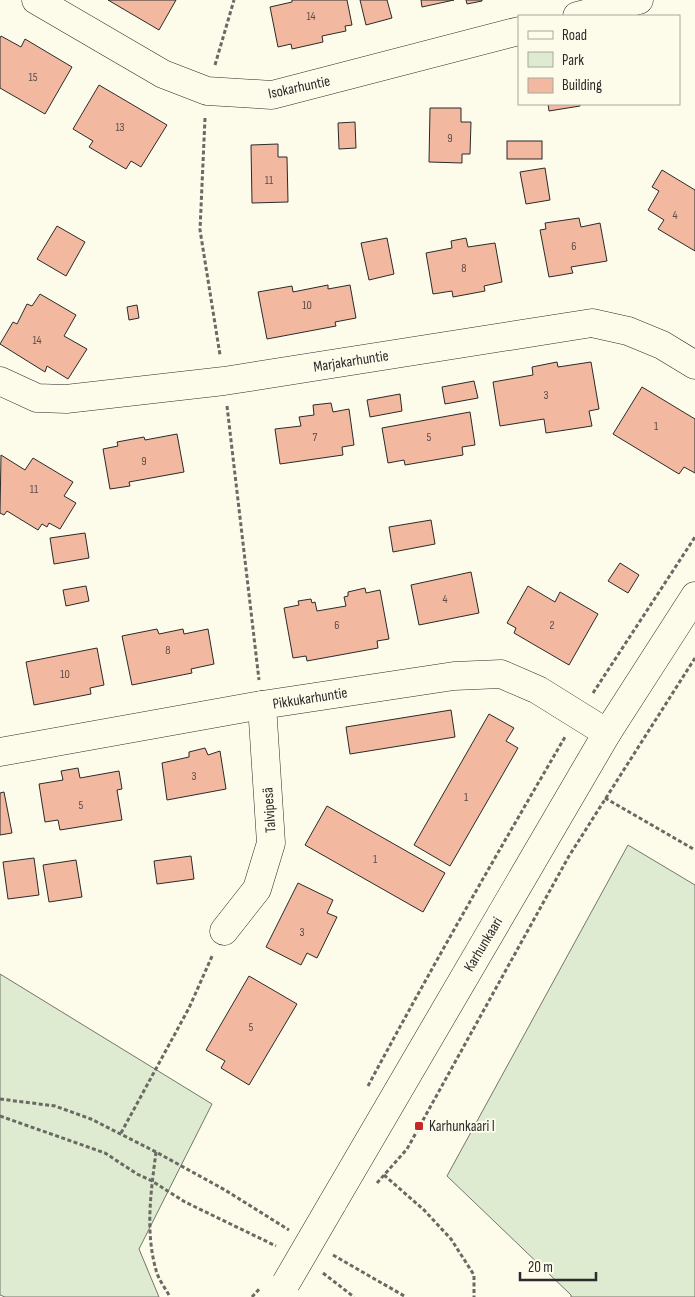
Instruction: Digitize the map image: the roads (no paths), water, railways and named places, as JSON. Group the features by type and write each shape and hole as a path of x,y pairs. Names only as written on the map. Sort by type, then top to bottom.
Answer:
{"street":[{"name":"Isokarhuntie","path":"36,0 163,74 207,92 272,95 518,31"},
{"path":"581,15 639,0"},
{"name":"Marjakarhuntie","path":"0,381 37,398 66,399 224,381 592,323 628,330 662,345 695,366"},
{"name":"Karhunkaari","path":"282,1290 606,734 695,596"},
{"name":"Pikkukarhuntie","path":"0,752 262,706 454,676 501,674 538,690 606,734"},
{"name":"Talvipesä","path":"224,931 256,889 271,843 262,706"}],"place":[{"name":"Karhunkaari I","path":"419,1126"}]}
